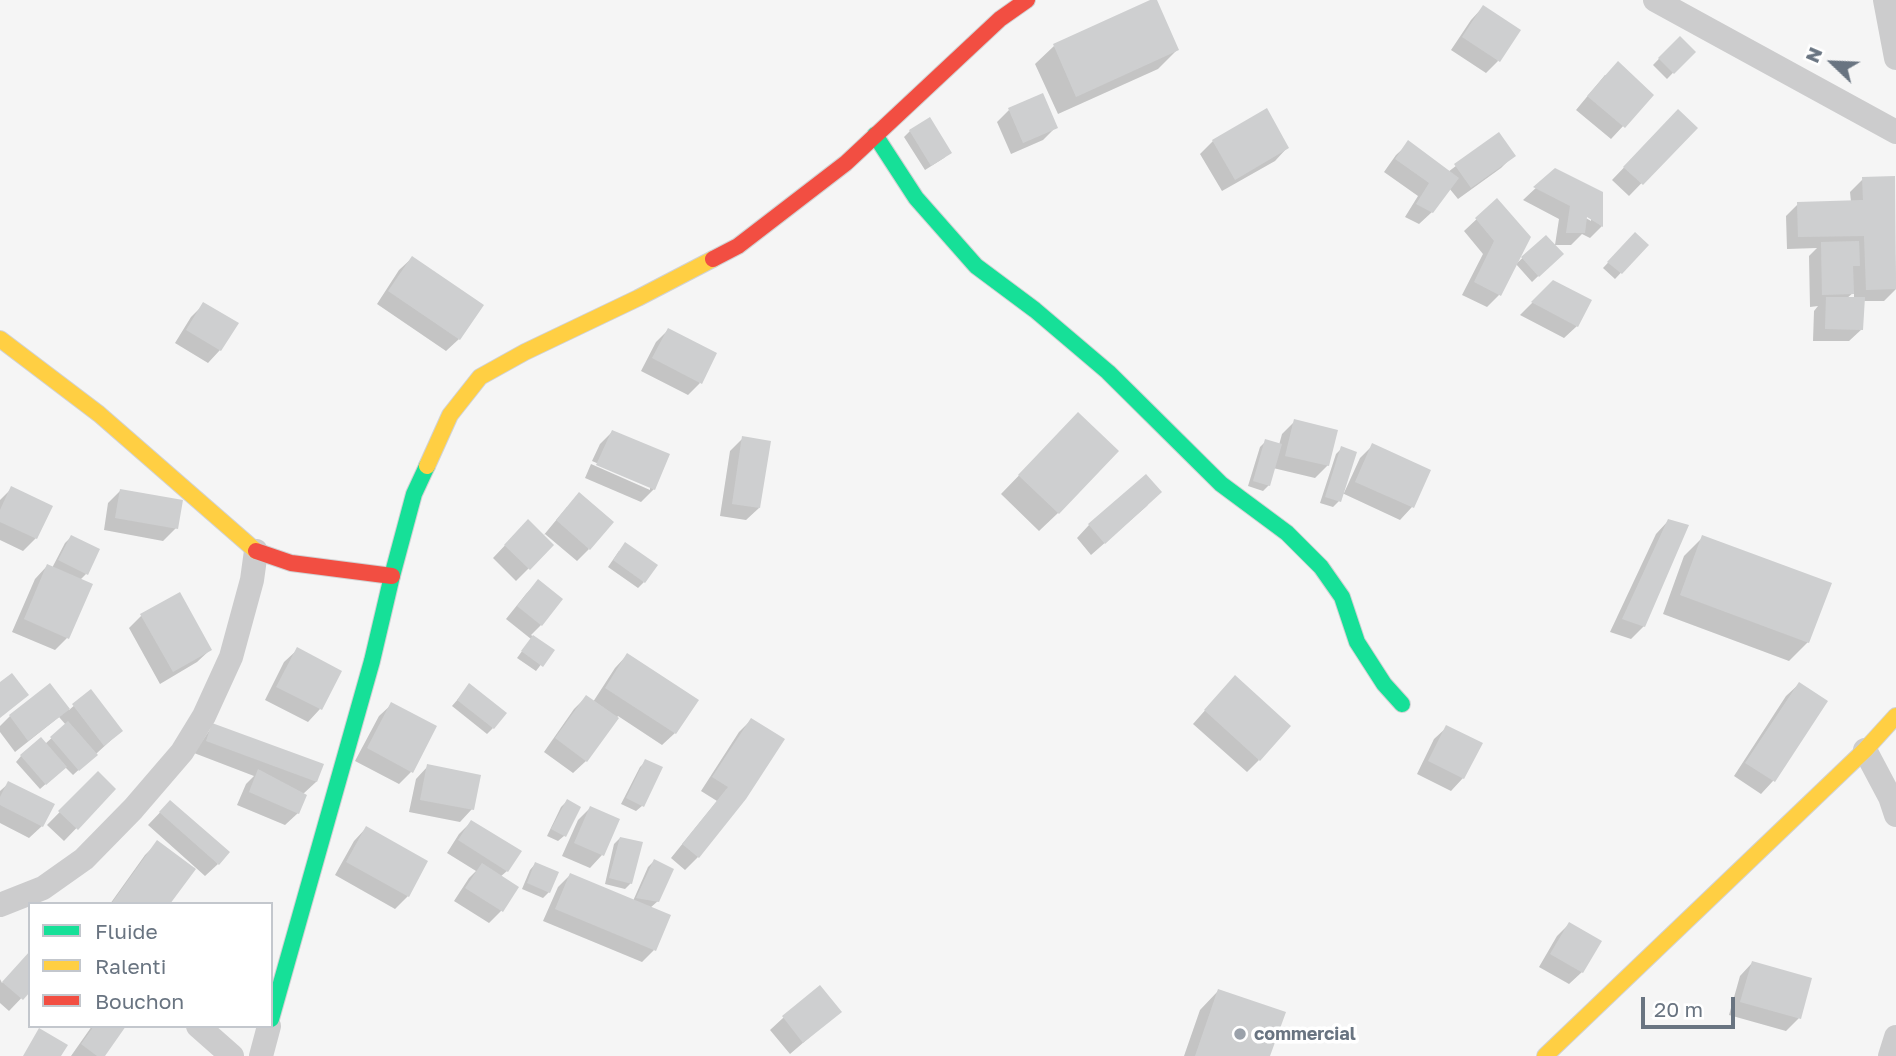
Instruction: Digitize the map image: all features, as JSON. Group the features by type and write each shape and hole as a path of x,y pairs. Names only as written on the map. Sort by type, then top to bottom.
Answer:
{"street":[{"path":"273,1012 372,661 414,494 450,415 480,377 738,246 846,163 1000,19 1027,0"},
{"path":"1655,0 1896,132"},
{"path":"1885,0 1896,58"},
{"path":"875,135 916,198 976,265 1035,310 1108,372 1221,484 1287,533 1321,567 1342,597 1357,642 1384,684 1402,704"},
{"path":"0,339 99,414 256,551 291,563 392,576"},
{"path":"0,905 52,896 182,752 204,716 231,657 252,580 256,551"},
{"path":"1545,1056 1866,750 1896,716"},
{"path":"1866,750 1896,815"},
{"path":"200,1028 232,1056"},
{"path":"261,1056 268,1028"},
{"path":"1890,1056 1896,1037"}],"building":[{"path":"1150,0 1157,0 1179,50 1076,97 1053,44"},
{"path":"1483,5 1521,30 1500,62 1462,37"},
{"path":"1680,36 1696,52 1674,74 1658,58"},
{"path":"1618,61 1654,95 1625,128 1587,96"},
{"path":"1043,93 1058,128 1023,143 1008,108"},
{"path":"1267,108 1289,148 1235,180 1212,140"},
{"path":"1678,109 1698,128 1643,185 1623,167"},
{"path":"930,117 952,153 931,166 909,130"},
{"path":"1499,132 1516,156 1471,188 1454,164"},
{"path":"1408,140 1459,178 1433,213 1416,204 1429,183 1395,159"},
{"path":"1555,168 1603,192 1603,227 1587,217 1585,233 1566,233 1570,206 1533,187"},
{"path":"1895,176 1896,289 1866,290 1864,236 1798,237 1797,202 1863,200 1862,177"},
{"path":"1497,198 1531,237 1501,296 1474,282 1494,241 1475,218"},
{"path":"1635,232 1649,245 1622,274 1607,262"},
{"path":"1546,235 1564,254 1539,277 1521,257"},
{"path":"1859,241 1860,266 1853,266 1854,294 1822,295 1821,242"},
{"path":"412,256 484,305 460,340 388,291"},
{"path":"1553,280 1592,300 1578,327 1531,302"},
{"path":"1826,297 1865,297 1863,330 1825,329"},
{"path":"203,302 239,323 221,351 186,330"},
{"path":"668,328 717,353 702,384 652,358"},
{"path":"1078,412 1119,451 1059,514 1018,475"},
{"path":"1294,419 1338,430 1329,466 1285,456"},
{"path":"612,430 670,454 655,490 596,465"},
{"path":"742,436 771,441 760,508 732,504"},
{"path":"1265,439 1282,444 1270,486 1253,481"},
{"path":"1372,443 1431,470 1414,508 1355,482"},
{"path":"1341,446 1357,452 1341,502 1325,497"},
{"path":"1146,474 1162,492 1105,544 1088,524"},
{"path":"11,486 53,506 37,539 0,522 0,510"},
{"path":"120,489 183,500 178,529 115,518"},
{"path":"579,492 614,522 590,550 556,520"},
{"path":"528,519 554,545 530,570 504,545"},
{"path":"1668,519 1689,525 1645,627 1622,619"},
{"path":"71,535 100,549 88,575 58,560"},
{"path":"1702,535 1832,583 1809,643 1680,595"},
{"path":"625,542 658,565 645,583 613,560"},
{"path":"47,564 93,584 69,639 24,619"},
{"path":"538,579 563,599 542,626 517,606"},
{"path":"180,592 212,650 173,672 140,614"},
{"path":"533,635 555,650 543,667 521,651"},
{"path":"297,647 342,671 322,710 276,687"},
{"path":"627,653 699,700 676,734 605,688"},
{"path":"12,673 29,695 0,718 0,682"},
{"path":"1235,675 1291,726 1260,761 1204,710"},
{"path":"1799,682 1828,701 1775,782 1745,763"},
{"path":"50,683 70,709 28,741 9,715"},
{"path":"469,683 507,713 494,729 457,700"},
{"path":"91,689 123,731 104,746 72,704"},
{"path":"586,695 619,718 587,762 555,738"},
{"path":"391,702 437,726 413,773 367,748"},
{"path":"751,718 785,739 746,799 699,858 682,844 728,787 712,777"},
{"path":"68,721 98,755 79,771 50,737"},
{"path":"212,723 324,764 317,782 206,741"},
{"path":"1446,725 1483,743 1464,779 1428,761"},
{"path":"41,737 67,767 46,785 20,755"},
{"path":"645,759 663,767 644,807 626,798"},
{"path":"427,764 481,775 474,810 420,800"},
{"path":"258,769 307,795 299,814 249,792"},
{"path":"98,771 116,789 78,830 58,811"},
{"path":"8,781 55,804 43,827 0,805 0,797"},
{"path":"567,799 581,807 566,837 551,829"},
{"path":"170,800 230,852 219,865 159,812"},
{"path":"590,806 620,819 604,856 574,843"},
{"path":"471,820 522,851 508,872 458,840"},
{"path":"366,826 428,861 409,897 346,862"},
{"path":"620,837 643,842 632,884 609,878"},
{"path":"157,840 196,869 171,902 112,902"},
{"path":"654,859 674,869 659,902 636,898"},
{"path":"535,862 559,872 550,893 527,883"},
{"path":"482,863 519,887 503,912 465,888"},
{"path":"570,873 671,915 656,951 555,909"},
{"path":"1569,922 1602,941 1583,973 1550,954"},
{"path":"28,953 28,994 23,1000 2,982"},
{"path":"1752,961 1812,978 1801,1019 1740,1002"},
{"path":"820,985 842,1012 803,1043 782,1016"},
{"name":"commercial","path":"1218,989 1286,1012 1270,1056 1195,1056"},
{"path":"39,1028 68,1045 61,1056 23,1056"},
{"path":"93,1028 125,1028 105,1056 97,1056 81,1044"}],"traffic: fast":[{"path":"875,135 916,198 976,266 1035,310 1108,372 1221,484 1287,533 1321,567 1342,597 1357,642 1384,684 1402,704"},
{"path":"273,1012 372,661 414,494 427,466"}],"traffic: slow":[{"path":"427,466 450,415 480,377 713,259"},
{"path":"0,339 99,414 256,551"},
{"path":"1545,1056 1865,750 1896,716"}],"traffic: jam":[{"path":"713,259 738,246 846,163 1000,19 1027,0"},
{"path":"256,551 291,563 392,576"}],"place":[{"name":"commercial","path":"1240,1034"}]}
